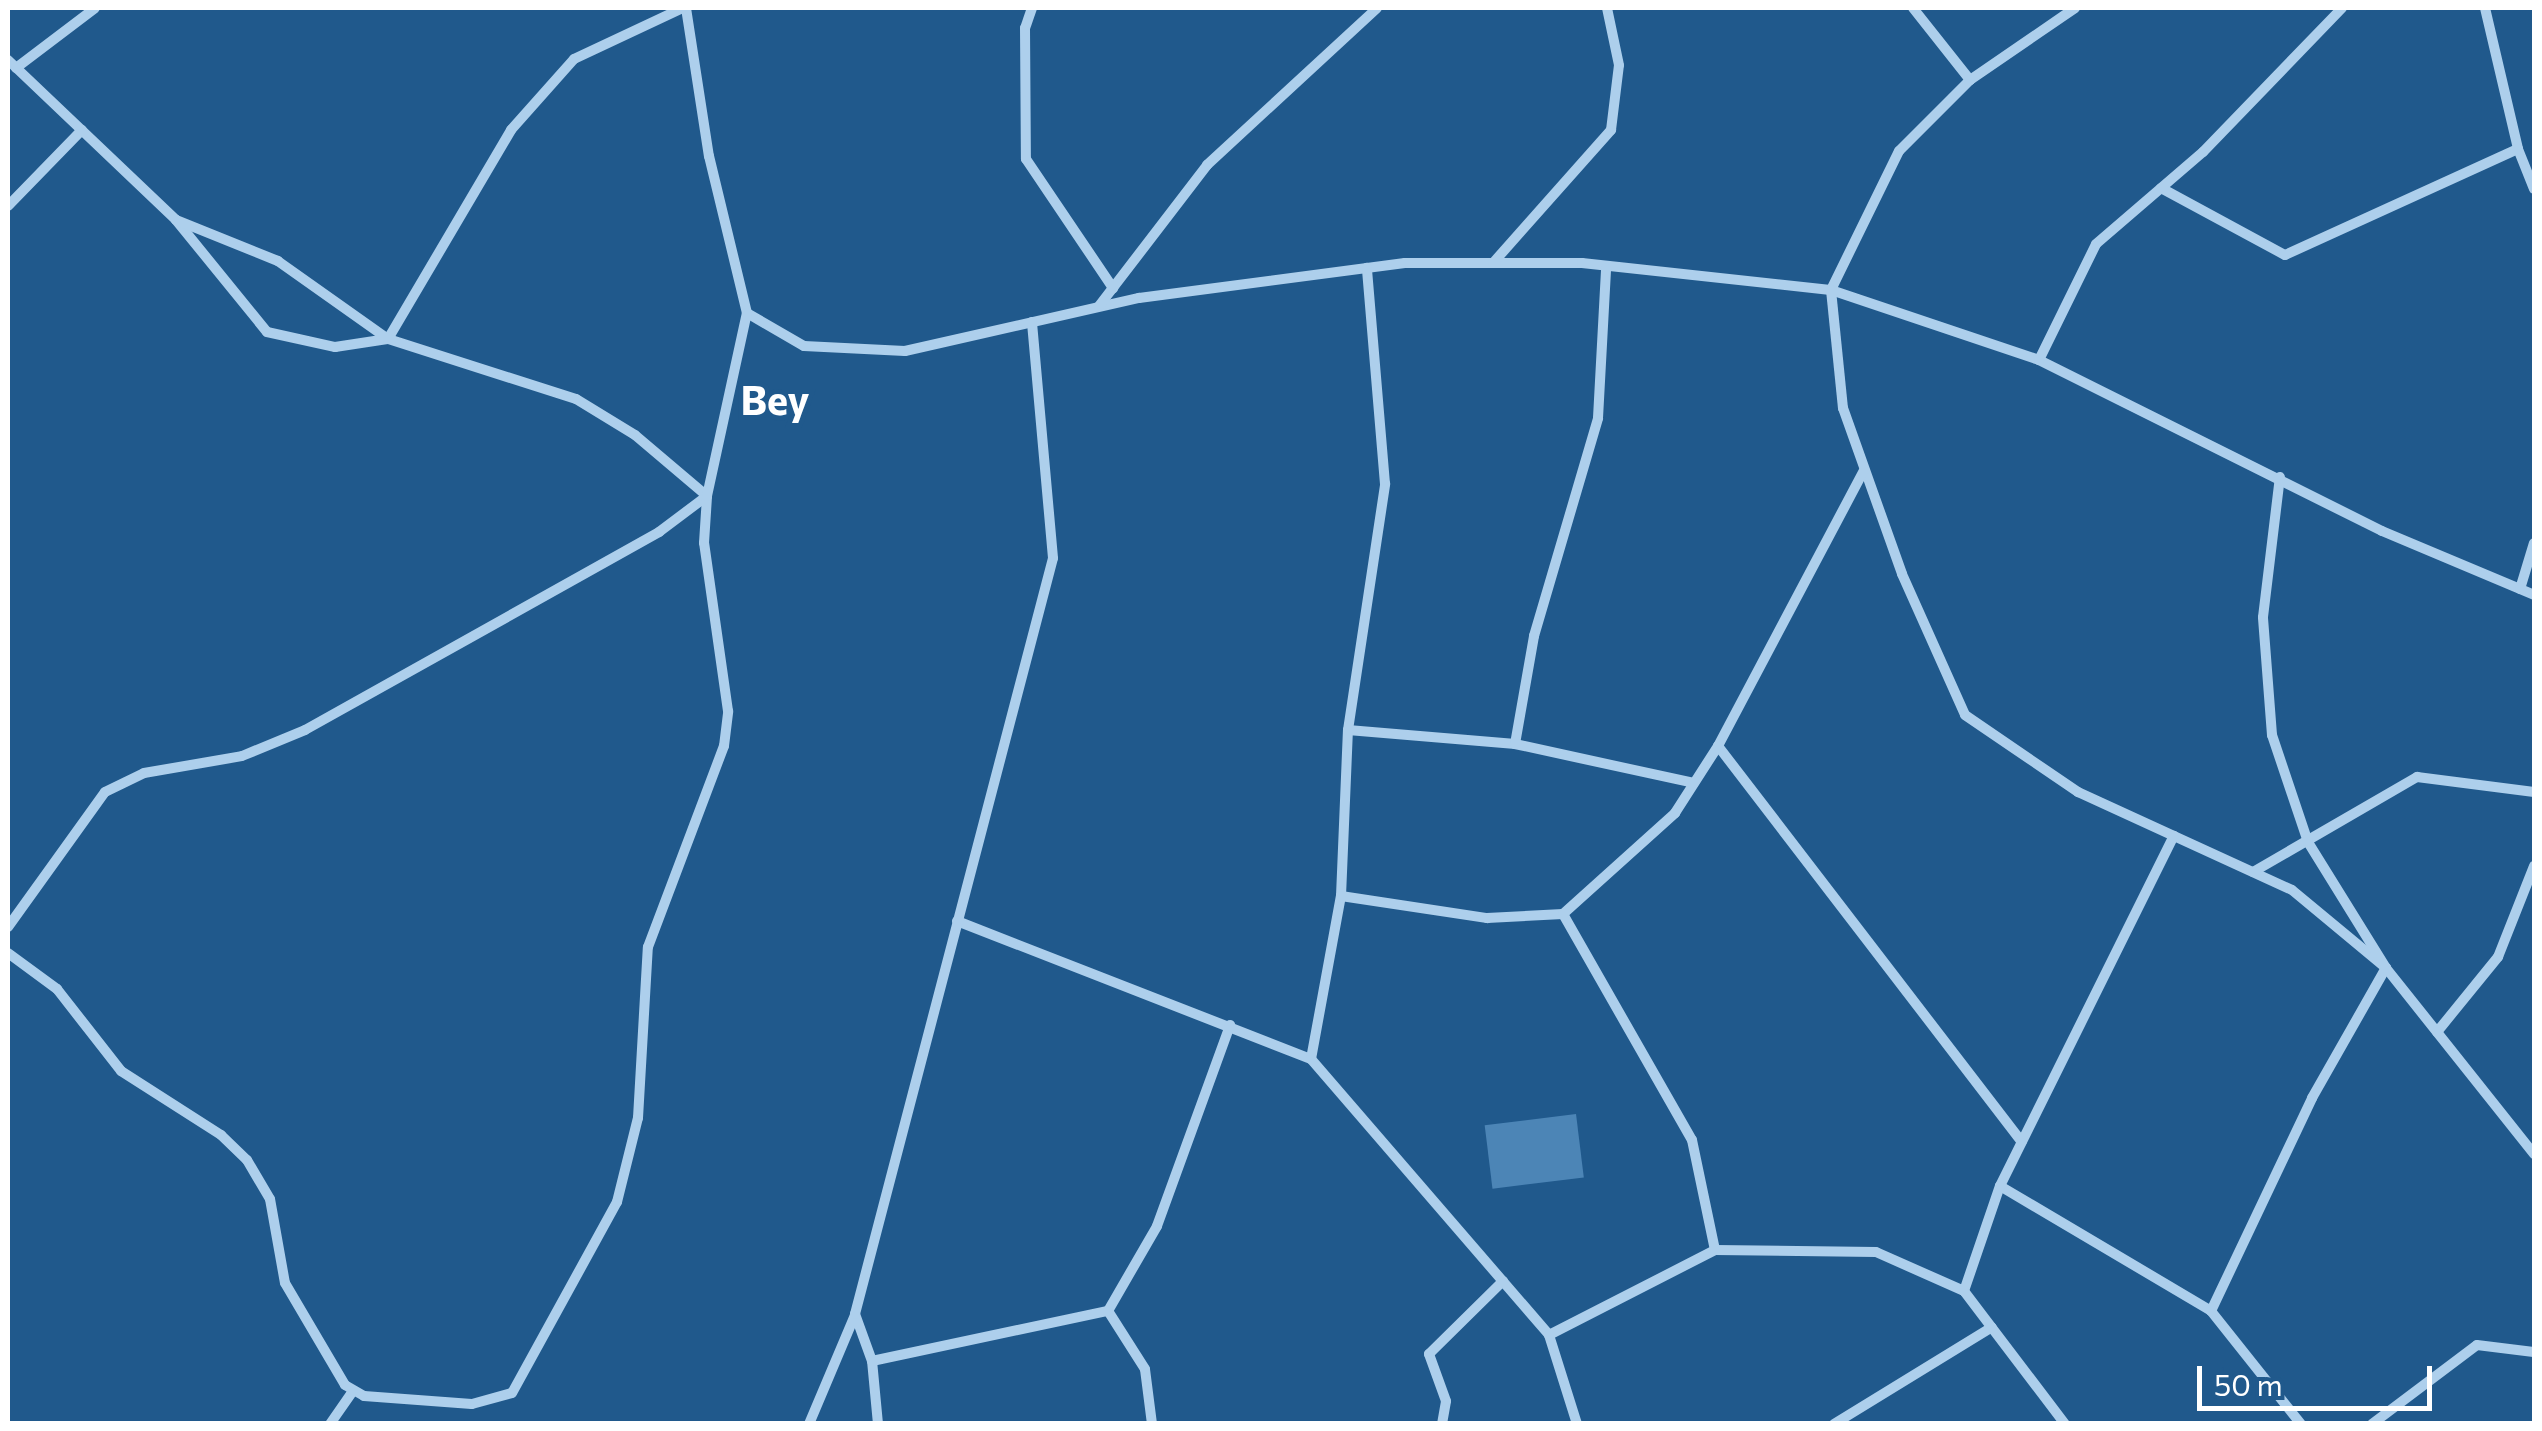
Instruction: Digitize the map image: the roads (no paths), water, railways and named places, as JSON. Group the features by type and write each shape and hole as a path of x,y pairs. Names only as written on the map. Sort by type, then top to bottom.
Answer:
{"street":[{"path":"95,8 12,64 176,220 267,332 335,347 388,339"},
{"path":"353,1391 482,1405 512,1392 618,1202 638,1118 648,947 724,746 728,711 704,542 706,496 747,313 709,156 685,8 574,59 511,130 388,339"},
{"path":"1032,8 1025,28 1026,159 1113,288"},
{"path":"1098,307 1207,166 1378,8"},
{"path":"1493,263 1612,130 1619,65 1607,8"},
{"path":"1913,8 1970,80"},
{"path":"2075,8 1970,80 1898,151 1831,290 1842,408 1965,716 2078,792 2292,890 2386,968"},
{"path":"2039,360 2096,244 2161,188 2342,8"},
{"path":"2485,8 2518,149 2533,182"},
{"path":"8,206 82,130"},
{"path":"2161,188 2285,256 2518,149"},
{"path":"176,220 278,261 388,339 576,399 635,436 706,496"},
{"path":"747,313 804,346 905,350 1098,307 1366,268 1493,263 1606,268 1831,290 2039,360 2382,531 2534,595"},
{"path":"1311,1059 1341,896 1348,730 1385,484 1366,268"},
{"path":"1515,744 1534,636 1598,418 1606,268"},
{"path":"809,1424 856,1314 1052,558 1032,322"},
{"path":"1341,896 1487,918 1562,914 1675,813 1718,746 1864,470"},
{"path":"2280,477 2263,617 2272,735 2308,842 2386,968 2534,1154"},
{"path":"8,927 105,792 144,774 242,756 305,730 660,532 706,496"},
{"path":"2520,589 2534,543"},
{"path":"1348,730 1515,744 1694,783"},
{"path":"1718,746 2022,1142"},
{"path":"2253,872 2416,776 2534,792"},
{"path":"1964,1291 2000,1186 2174,836"},
{"path":"2437,1032 2498,956 2534,866"},
{"path":"1562,914 1692,1140 1715,1250"},
{"path":"956,921 1311,1059 1549,1335 1577,1424"},
{"path":"8,953 57,989 121,1071 221,1135 247,1160 270,1199 285,1283 353,1391"},
{"path":"2211,1311 2312,1098 2386,968"},
{"path":"872,1361 1108,1310 1158,1226 1230,1025"},
{"path":"2000,1186 2211,1311 2301,1424"},
{"path":"1549,1335 1715,1250 1876,1252 1964,1291 2065,1424"},
{"path":"1442,1424 1446,1401 1428,1354 1502,1281"},
{"path":"1108,1310 1145,1370 1152,1424"},
{"path":"856,1314 872,1361 878,1424"},
{"path":"1834,1424 1992,1327"},
{"path":"2372,1424 2478,1346 2534,1352"},
{"path":"330,1424 353,1391"}],"district":[{"name":"Bey","path":"775,399"}]}
